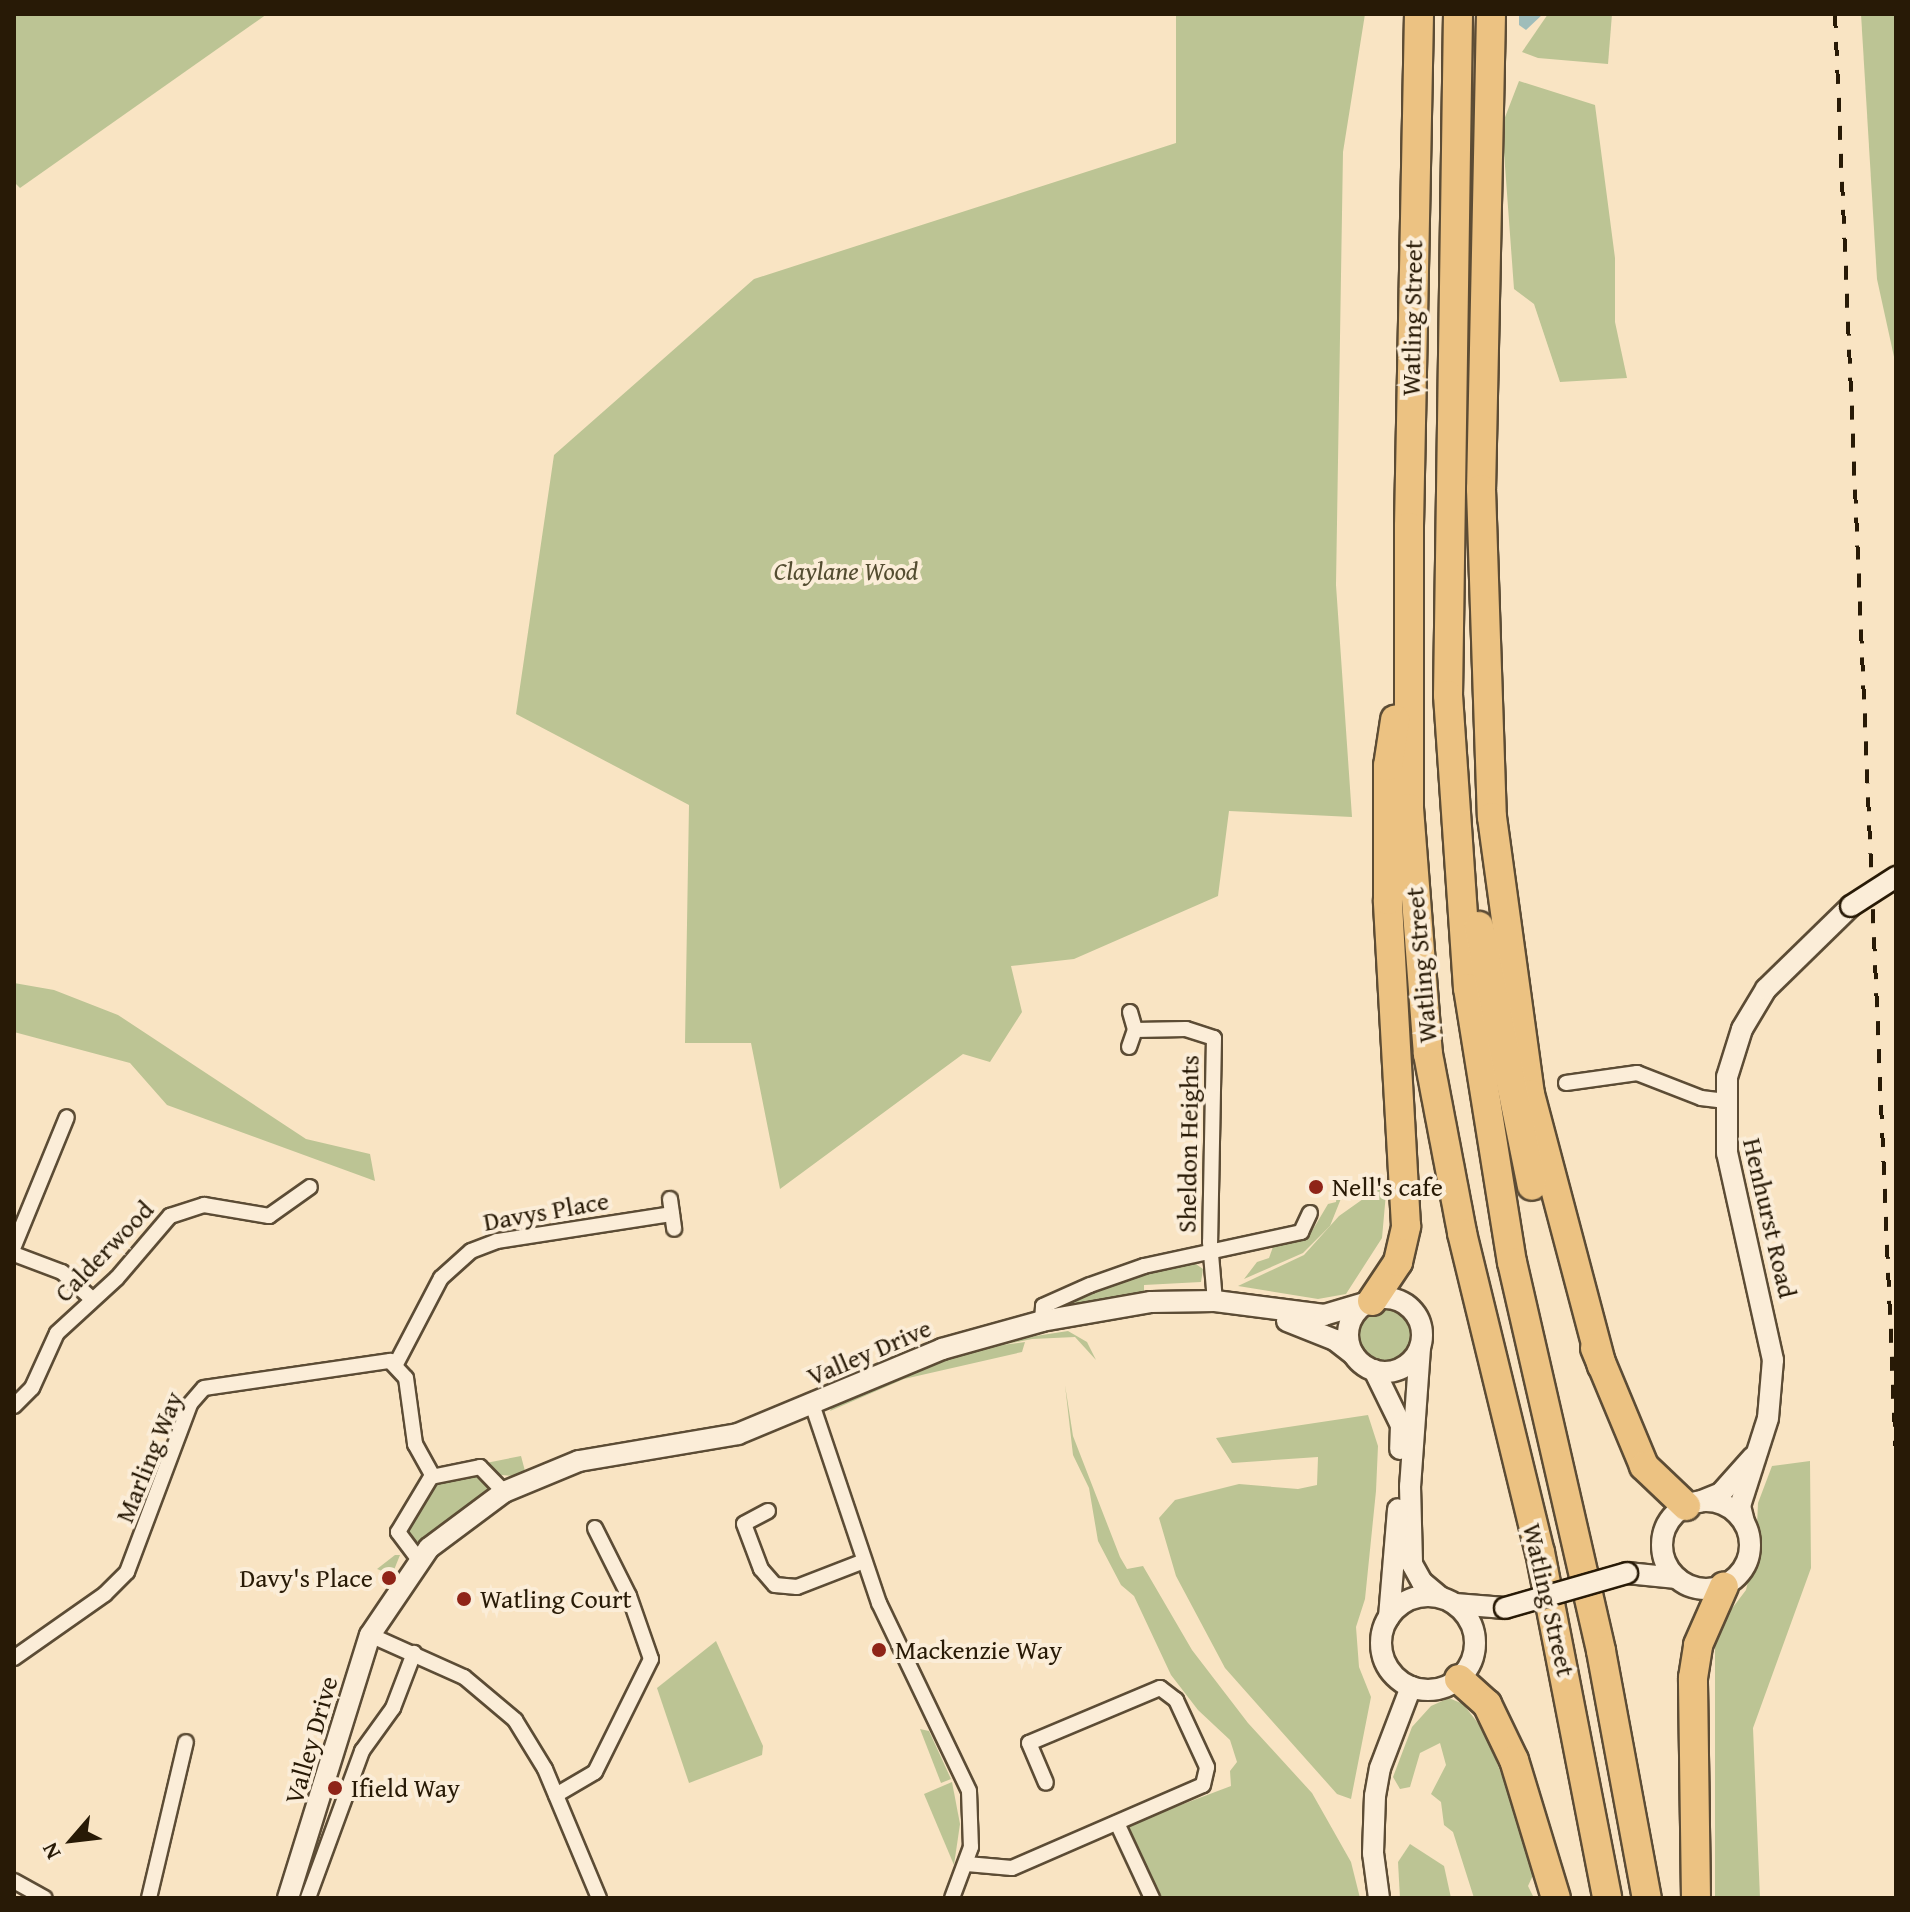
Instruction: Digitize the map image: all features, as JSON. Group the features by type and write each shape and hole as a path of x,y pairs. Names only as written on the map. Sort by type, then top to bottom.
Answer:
{"highway":[{"name":"Watling Street","path":"1419,14 1409,653 1411,848 1428,1054 1465,1247 1540,1552 1607,1898"},
{"name":"Watling Street","path":"1458,14 1448,695 1460,915 1490,1145 1512,1262 1601,1651 1647,1898"},
{"path":"1491,14 1481,489 1492,817 1507,958 1530,1094 1602,1366"},
{"path":"1372,1301 1394,1270 1406,1231 1391,985 1388,766 1409,653"},
{"path":"1448,695 1484,960 1517,1129 1550,1244 1644,1466 1692,1504"},
{"path":"1696,1898 1693,1678 1698,1645 1724,1586"},
{"path":"1459,1679 1487,1704 1514,1760 1556,1898"}],"street":[{"name":"Henhurst Road","path":"1724,1586 1745,1565 1750,1551 1740,1506 1772,1398 1773,1360 1729,1168 1724,1101 1738,1040 1766,989 1851,906 1896,877"},
{"path":"1129,1047 1135,1030 1130,1012"},
{"name":"Sheldon Heights","path":"1135,1030 1186,1029 1214,1038 1210,1254"},
{"path":"1566,1083 1637,1073 1701,1098 1724,1101"},
{"path":"14,1246 67,1117"},
{"name":"Calderwood","path":"14,1406 32,1388 57,1333 176,1212 204,1205 269,1216 310,1187"},
{"name":"Davys Place","path":"396,1364 441,1278 475,1248 673,1222 670,1199"},
{"path":"1042,1321 1043,1306 1112,1276 1301,1232 1310,1213"},
{"path":"1260,1242 1264,1258"},
{"path":"14,1254 62,1272 92,1299"},
{"path":"1210,1254 1215,1301"},
{"path":"1475,1644 1466,1615 1422,1582 1412,1564 1410,1486 1421,1325 1410,1308 1392,1299 1372,1301 1350,1324 1355,1355 1374,1370 1401,1425 1396,1565 1389,1617 1382,1630 1383,1657 1389,1670 1411,1687 1437,1690 1459,1679 1475,1644 1505,1608"},
{"name":"Valley Drive","path":"288,1898 370,1635 419,1560 453,1527 504,1492 567,1464 720,1439 942,1349 1042,1321 1151,1302 1215,1301 1262,1309 1330,1314 1372,1301"},
{"name":"Valley Drive","path":"1262,1309 1335,1340 1355,1355"},
{"path":"1374,1370 1402,1368 1420,1348"},
{"name":"Marling Way","path":"14,1658 105,1594 127,1572 199,1391 218,1384 369,1362 396,1364"},
{"path":"396,1364 407,1380 415,1444 433,1476"},
{"path":"812,1404 864,1561 896,1640 964,1776 973,1828 967,1864 952,1898"},
{"name":"Henhurst Road","path":"1631,1572 1663,1541 1674,1516 1732,1483 1759,1447"},
{"path":"419,1560 402,1544 399,1530 433,1476 480,1467 504,1492"},
{"path":"1692,1504 1724,1505 1744,1522"},
{"path":"768,1511 744,1524 761,1569 778,1587 796,1588 864,1561"},
{"path":"556,1795 595,1772 651,1659 629,1596 595,1528"},
{"path":"1663,1541 1663,1554 1677,1578"},
{"path":"1389,1617 1411,1599 1505,1608 1631,1572 1677,1578 1699,1589 1724,1586"},
{"path":"370,1635 473,1683 505,1709 528,1737 599,1898"},
{"path":"308,1898 362,1751 393,1708 414,1653"},
{"path":"1379,1898 1373,1853 1375,1796 1380,1768 1411,1687"},
{"path":"967,1864 999,1871 1012,1868 1203,1785 1207,1767 1176,1700 1160,1688 1029,1743 1046,1783"},
{"path":"149,1898 186,1742"},
{"path":"1117,1823 1152,1898"},
{"path":"14,1881 45,1898"}],"green space":[{"path":"14,14 267,14 20,188 14,182"},
{"name":"Claylane Wood","path":"1176,14 1365,14 1343,152 1336,585 1352,817 1229,811 1218,896 1074,959 1011,966 1022,1012 990,1062 963,1054 780,1189 751,1043 685,1043 689,805 516,714 554,455 754,279 1176,143"},
{"path":"1548,14 1612,14 1608,64 1538,58 1522,52"},
{"path":"1861,14 1896,14 1896,366 1877,279"},
{"path":"1519,81 1595,105 1615,258 1615,322 1627,378 1560,382 1534,304 1514,289 1502,125"},
{"path":"14,983 54,990 118,1015 306,1139 370,1154 375,1181 167,1105 130,1063 14,1032"},
{"path":"1387,1182 1382,1238 1346,1294 1318,1299 1238,1286 1304,1255 1339,1216"},
{"path":"1344,1191 1330,1226 1303,1253 1244,1279 1257,1262 1269,1258 1274,1244 1312,1231 1328,1204 1336,1202 1337,1192"},
{"path":"1193,1262 1203,1269 1201,1282 1144,1285 1144,1292 1055,1308 1117,1279"},
{"path":"1386,1308 1405,1316 1413,1335 1405,1354 1386,1362 1367,1354 1359,1335 1367,1316"},
{"path":"1068,1331 1087,1342 1096,1360 1075,1337 1032,1339 1002,1345 1025,1342 1022,1352 904,1379 830,1411 834,1403 976,1345"},
{"path":"1065,1385 1073,1436 1120,1557 1127,1569 1143,1566 1192,1650 1248,1723 1312,1793 1351,1862 1360,1898 1156,1898 1125,1826 1231,1786 1230,1771 1237,1762 1230,1740 1198,1710 1171,1675 1134,1596 1121,1585 1098,1541 1089,1488 1073,1455"},
{"path":"1368,1415 1378,1446 1376,1491 1365,1599 1356,1627 1359,1667 1371,1697 1351,1799 1337,1794 1225,1668 1176,1576 1159,1518 1175,1500 1239,1484 1298,1489 1317,1485 1318,1457 1232,1463 1216,1438"},
{"path":"521,1456 525,1471 514,1476 501,1475 486,1463"},
{"path":"1810,1461 1811,1568 1753,1728 1760,1898 1715,1898 1715,1631 1746,1590 1756,1547 1758,1503 1772,1466"},
{"path":"474,1471 488,1485 486,1492 424,1542 410,1544 404,1526 436,1479"},
{"path":"395,1555 400,1555 392,1575 377,1569"},
{"path":"716,1641 763,1746 762,1755 689,1783 657,1688"},
{"path":"1449,1698 1463,1704 1485,1732 1523,1830 1534,1873 1528,1886 1534,1898 1474,1898 1453,1832 1444,1825 1441,1802 1431,1794 1446,1765 1440,1743 1420,1753 1410,1787 1400,1789 1393,1777 1412,1727 1431,1706"},
{"path":"920,1729 929,1731 951,1779 941,1783"},
{"path":"952,1782 960,1824 954,1865 924,1794"},
{"path":"1410,1844 1444,1866 1451,1898 1400,1898 1398,1862"}],"water":[{"path":"1519,14 1543,14 1526,30 1519,25"}],"railway":[{"path":"1835,14 1896,1457"}],"place":[{"name":"Nell's cafe","path":"1316,1187"},
{"name":"Davy's Place","path":"389,1578"},
{"name":"Watling Court","path":"464,1599"},
{"name":"Mackenzie Way","path":"879,1650"},
{"name":"Ifield Way","path":"335,1788"}]}
